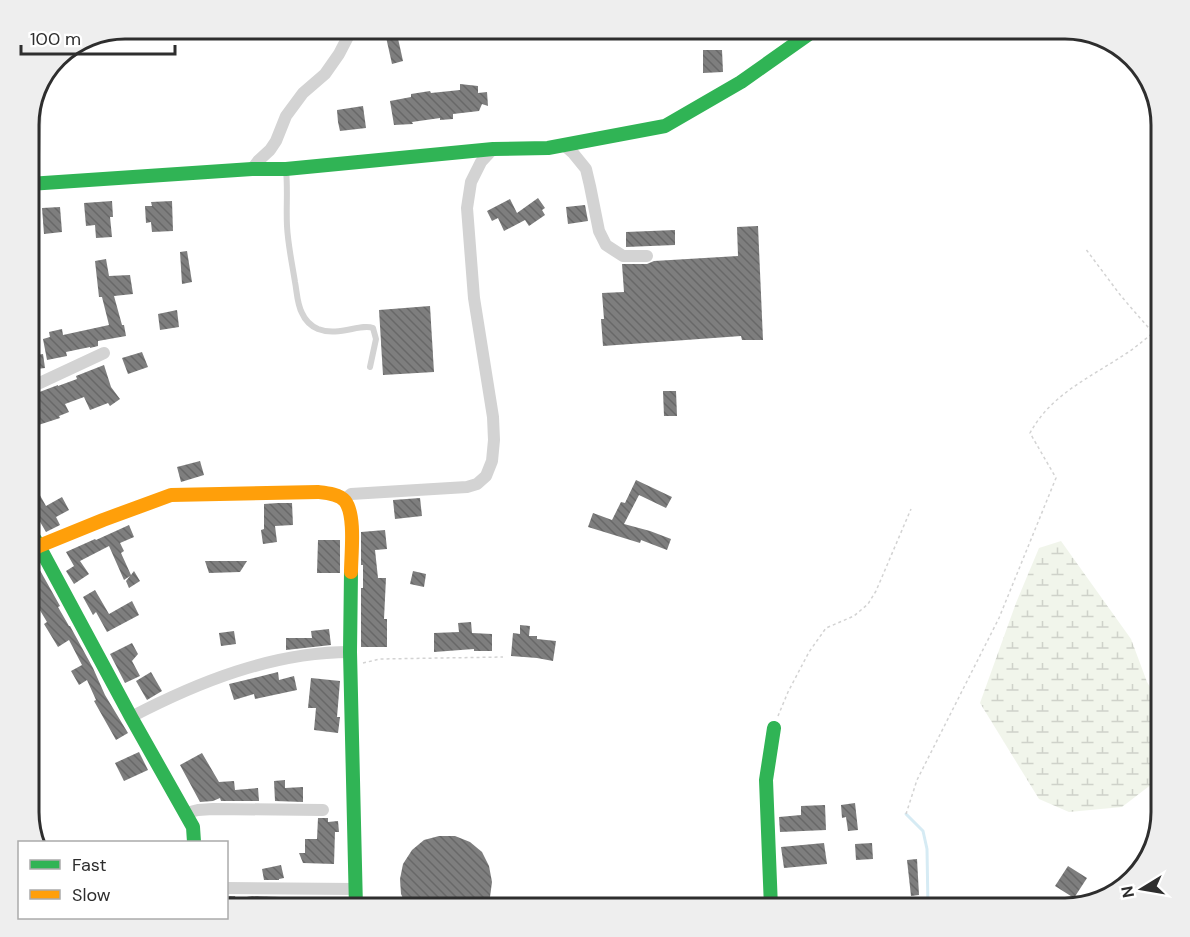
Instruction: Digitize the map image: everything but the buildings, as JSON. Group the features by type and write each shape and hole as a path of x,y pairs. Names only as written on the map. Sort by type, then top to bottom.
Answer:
{"street":[{"path":"252,169 276,141 286,116 303,93 325,74 346,39"},
{"path":"39,182 252,169 286,169 493,149 548,148 665,126 741,82 801,39"},
{"path":"564,145 586,170 599,231 606,245 623,256 647,256"},
{"path":"344,500 351,494 467,488 477,484 486,476 492,461 493,417 474,298 467,208 471,182 481,162 493,149"},
{"path":"39,383 104,353"},
{"path":"39,547 171,495 318,492 332,494 344,500 349,510 351,523 355,898"},
{"path":"39,558 194,827 194,841"},
{"path":"131,717 184,691 242,670 303,655 327,652 351,659"},
{"path":"771,898 766,780 774,728"},
{"path":"186,813 213,809 323,810"},
{"path":"228,888 355,889"}],"lane":[{"path":"286,169 287,227 302,313 307,322 318,329 330,332 343,332 369,326 373,328 376,339 370,367"}],"path":[{"path":"1085,248 1121,296 1151,331"},
{"path":"906,814 917,780 999,618 1056,478 1030,433 1038,418 1059,397 1151,335"},
{"path":"774,728 788,692 809,652 826,628 854,616 868,604 876,591 911,509"},
{"path":"351,659 503,657"}],"green space":[{"path":"1061,541 1131,639 1151,689 1151,785 1122,807 1069,812 1039,799 980,703 1016,603 1039,548"}],"waterway":[{"path":"906,814 923,831 927,849 928,898"}],"traffic: fast":[{"path":"39,183 252,169 286,169 493,149 548,148 665,126 741,82 802,39"},
{"path":"39,546 193,827 194,841"},
{"path":"351,572 350,652 356,898"},
{"path":"771,898 766,780 774,728"}],"traffic: slow":[{"path":"39,546 171,495 318,492 340,497 348,507 352,525 351,572"}]}
